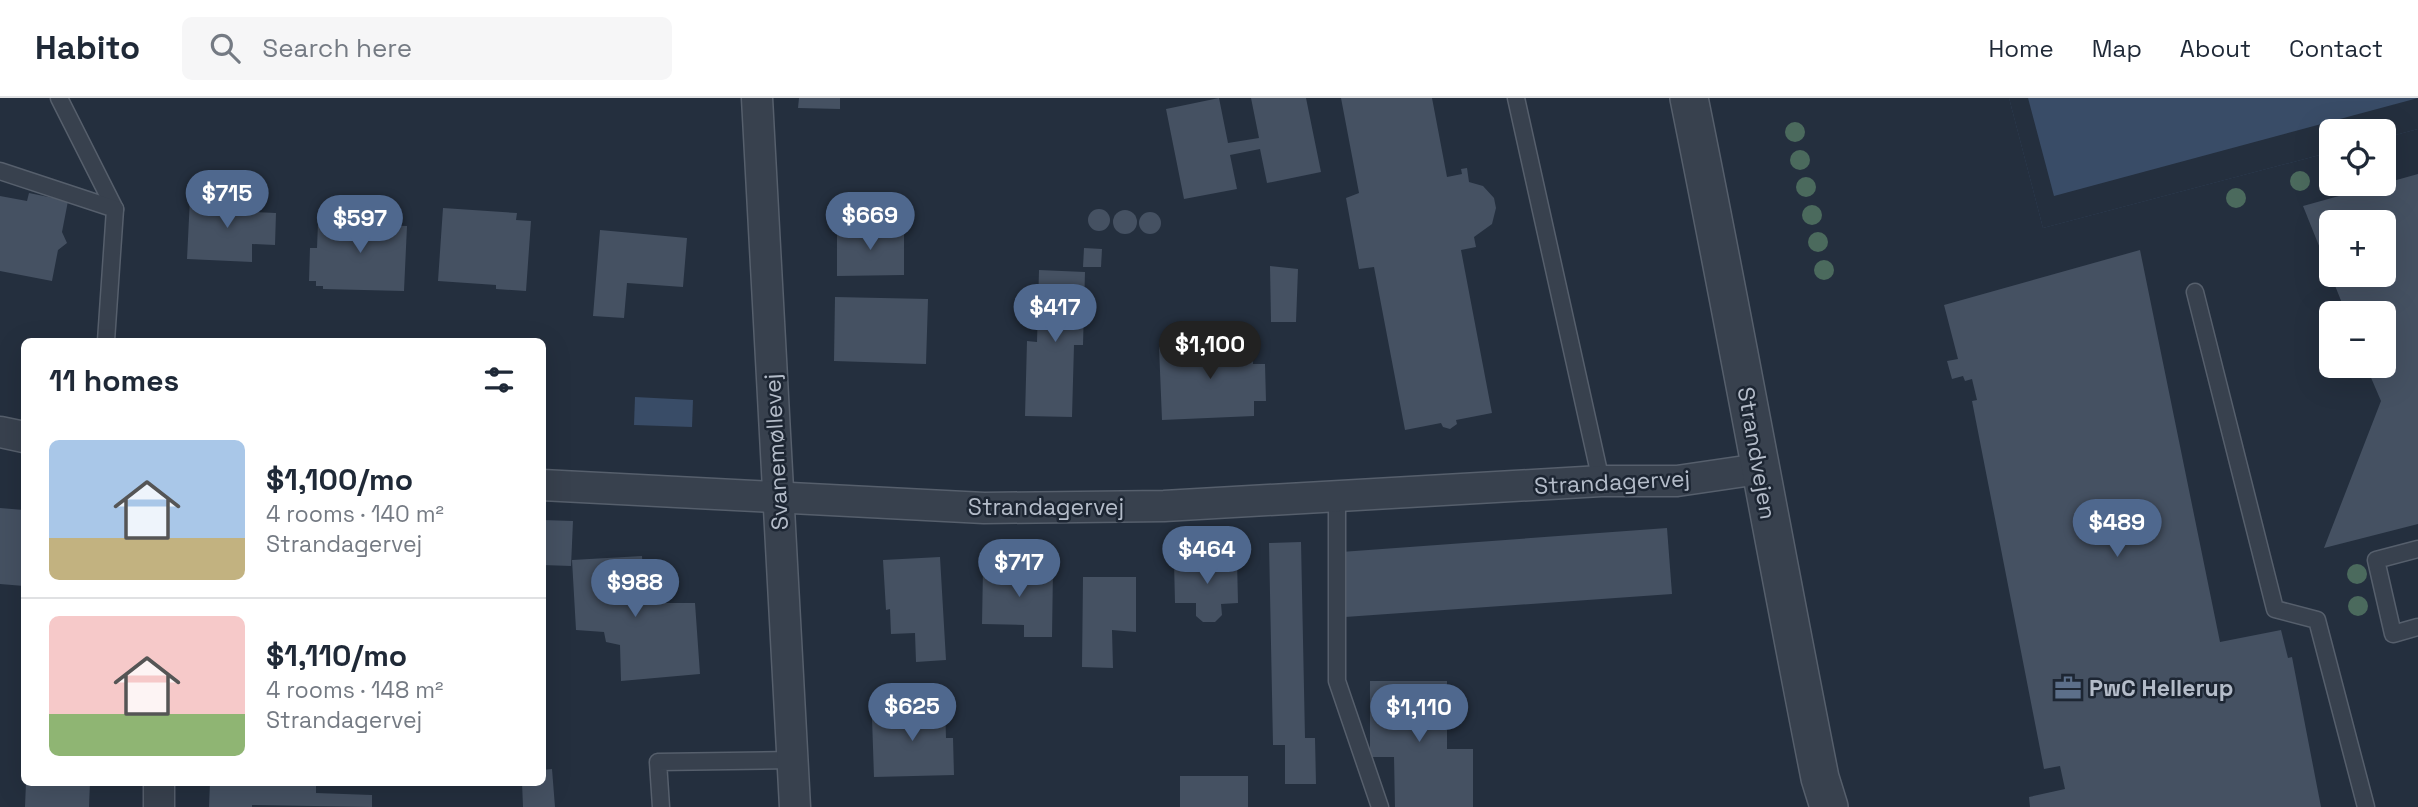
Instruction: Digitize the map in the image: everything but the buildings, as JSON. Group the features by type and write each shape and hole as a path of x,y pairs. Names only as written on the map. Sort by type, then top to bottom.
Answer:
{"street":[{"name":"Svanemøllevej","path":"757,98 795,807"},
{"name":"Strandvejen","path":"1689,98 1737,335 1759,469 1820,778 1829,807"},
{"path":"0,432 21,436"},
{"name":"Strandagervej","path":"546,485 984,508 1164,506 1601,481 1677,481 1759,469"},
{"path":"159,786 159,807"}],"lane":[{"path":"59,98 115,209 106,338"},
{"path":"1516,98 1601,481"},
{"path":"0,172 115,209"},
{"path":"2195,292 2274,609 2317,620 2366,807"},
{"path":"1337,498 1337,681 1380,807"},
{"path":"2418,549 2376,561 2393,634 2418,627"},
{"path":"661,807 658,762 792,760"}],"water":[{"path":"2009,98 2418,98 2418,129 2396,135 2396,119 2319,119 2319,155 2043,228"},
{"path":"635,397 693,400 692,427 634,425"}],"pier":[{"path":"2009,98 2028,98 2054,196 2319,125 2319,155 2043,228"},
{"path":"2418,98 2418,129 2396,135 2396,119 2340,119"}],"place":[{"name":"PwC Hellerup","path":"2068,688"}]}
